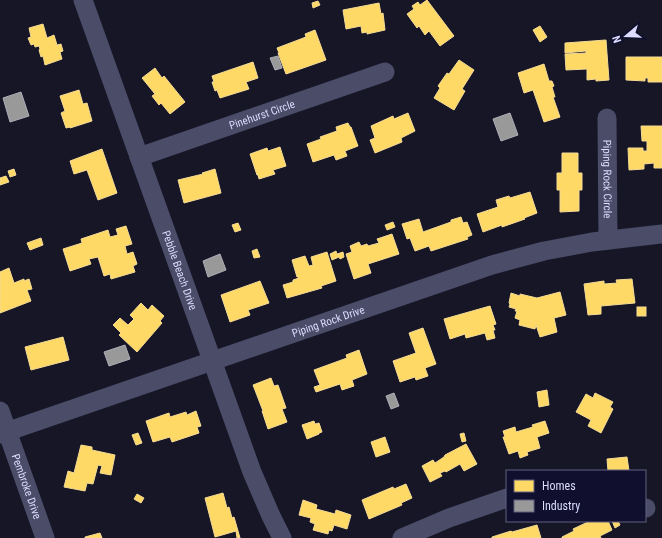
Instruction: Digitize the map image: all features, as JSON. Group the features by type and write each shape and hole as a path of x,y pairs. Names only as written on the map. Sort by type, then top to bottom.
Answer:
{"street":[{"name":"Pebble Beach Drive","path":"83,0 252,472 282,538"},
{"name":"Pinehurst Circle","path":"139,157 385,72"},
{"name":"Piping Rock Circle","path":"607,118 608,240"},
{"name":"Piping Rock Drive","path":"4,433 492,265 544,251 592,242 662,234"},
{"name":"Pembroke Drive","path":"0,411 4,433 45,538"},
{"path":"402,538 449,518 506,498"}],"building: Homes":[{"path":"427,0 454,36 440,46 429,31 425,35 419,26 417,28 407,14 414,9 412,6 418,2 420,5"},
{"path":"318,1 320,5 313,8 312,3"},
{"path":"379,3 381,14 383,13 385,30 367,34 367,32 362,33 361,26 346,29 343,10"},
{"path":"43,24 47,38 54,35 57,45 61,44 63,51 60,52 62,59 45,65 43,56 41,57 39,46 35,47 34,44 31,45 28,38 31,37 29,28"},
{"path":"540,26 547,37 540,42 533,30"},
{"path":"315,30 326,60 286,74 277,48 306,37 305,34"},
{"path":"606,40 609,80 587,80 587,69 566,70 565,54 586,53 586,51 565,53 565,43"},
{"path":"626,57 662,57 662,82 648,82 648,78 645,78 645,81 626,80"},
{"path":"459,60 474,70 462,89 465,91 454,110 434,98 440,88 438,86"},
{"path":"253,62 258,78 246,82 249,89 220,98 217,90 215,91 212,76"},
{"path":"544,64 549,81 552,81 554,86 552,87 555,97 553,97 560,117 544,122 533,90 524,93 518,73"},
{"path":"155,68 162,78 164,76 185,102 170,114 161,103 159,105 152,96 155,94 142,78"},
{"path":"79,90 83,104 87,103 92,121 66,128 61,113 65,111 60,96"},
{"path":"408,113 415,131 401,138 402,142 375,153 370,140 375,138 371,126 393,116 394,119"},
{"path":"348,123 358,146 345,151 347,156 336,160 334,155 313,162 307,144 321,139 320,137 337,131 336,127"},
{"path":"641,126 662,126 662,168 654,168 654,163 644,164 644,169 629,170 628,148 643,148 643,151 647,151 647,141 642,141"},
{"path":"280,147 286,166 273,170 275,174 259,179 250,154 267,148 268,151"},
{"path":"102,149 117,193 98,200 87,170 74,174 70,161"},
{"path":"562,153 578,153 578,173 582,173 582,190 579,190 579,211 560,212 560,190 557,190 557,173 562,173"},
{"path":"14,169 16,175 10,177 8,171"},
{"path":"215,169 221,193 184,203 178,180 203,174 202,173"},
{"path":"6,176 9,182 0,185 0,178"},
{"path":"530,192 537,213 524,218 525,219 483,232 477,214 498,207 496,200 509,196 510,198"},
{"path":"461,217 463,223 467,222 472,235 467,237 468,239 431,251 429,246 415,251 410,238 407,239 402,224 419,219 423,232"},
{"path":"393,222 395,227 387,230 385,225"},
{"path":"238,223 241,230 235,232 232,225"},
{"path":"126,226 132,244 125,246 127,254 133,252 137,264 133,266 135,272 111,279 110,274 104,276 98,257 89,259 91,264 70,271 63,249 82,243 81,239 108,230 110,237 118,235 116,229"},
{"path":"392,234 399,254 368,264 371,273 354,279 346,254 352,252 350,246 359,242 361,246 379,243 377,239"},
{"path":"41,238 43,245 30,250 27,243"},
{"path":"257,249 260,257 254,258 252,251"},
{"path":"336,251 337,254 343,252 344,257 340,259 339,257 332,260 330,254"},
{"path":"327,252 336,281 321,286 322,288 287,298 283,285 293,282 293,280 299,278 297,277 292,260 305,256 309,266 313,265 311,257"},
{"path":"9,268 14,283 24,279 24,281 29,279 32,289 27,290 31,301 0,313 0,272"},
{"path":"632,279 635,303 601,306 601,314 588,315 584,284 604,281 604,284 617,283 616,280"},
{"path":"260,281 269,303 248,310 250,315 230,322 221,295"},
{"path":"560,292 566,315 554,318 557,332 540,337 536,325 535,329 519,325 520,320 515,318 517,311 515,311 516,309 509,307 511,293 520,296 520,294 537,298"},
{"path":"141,303 148,310 152,305 164,316 160,321 162,323 137,352 119,335 121,333 113,325 120,318 128,325 134,319 130,315"},
{"path":"490,306 496,324 493,325 495,330 493,330 495,338 487,340 485,333 466,338 465,334 450,339 444,319"},
{"path":"637,307 646,307 646,316 637,316"},
{"path":"423,328 436,364 425,368 428,376 416,380 415,377 400,382 393,361 416,353 409,333"},
{"path":"63,337 69,360 31,370 25,347"},
{"path":"359,350 367,374 352,380 354,386 342,390 340,384 316,392 314,387 320,385 314,370 347,358 346,355"},
{"path":"271,378 274,386 278,385 286,408 282,409 287,422 268,429 253,385"},
{"path":"547,390 549,405 539,407 537,392"},
{"path":"595,393 613,402 610,407 613,409 601,433 588,426 591,420 576,412 586,394 593,398"},
{"path":"196,411 201,426 197,427 199,433 172,442 170,437 153,442 146,421 169,413 170,417 186,412 187,415"},
{"path":"314,421 315,424 319,423 322,432 307,439 302,425"},
{"path":"545,421 549,433 537,437 540,448 527,452 528,455 520,458 518,451 509,454 503,437 505,437 503,431 515,427 516,432 533,427 532,425"},
{"path":"138,433 142,443 136,445 132,435"},
{"path":"464,433 466,441 462,442 460,434"},
{"path":"385,437 390,452 376,457 371,442"},
{"path":"466,444 477,464 464,471 460,464 446,472 440,473 442,476 430,482 422,466 433,460 435,463 445,455"},
{"path":"81,445 92,447 92,450 115,455 111,475 100,473 102,466 98,465 93,484 87,483 85,491 64,487 68,471 74,473"},
{"path":"627,457 629,470 608,470 607,459"},
{"path":"406,484 412,498 401,503 402,505 369,519 362,500 393,487 394,489"},
{"path":"223,493 227,508 229,507 232,518 234,517 240,538 237,538 236,531 215,537 205,498"},
{"path":"137,494 144,498 141,503 134,499"},
{"path":"303,500 317,505 316,509 335,514 336,510 351,515 347,529 334,525 332,531 329,530 328,534 313,530 315,524 310,522 311,518 299,515"},
{"path":"588,522 608,522 612,530 600,536 601,538 562,538 574,531 573,529"},
{"path":"612,522 618,522 620,525 615,528"},
{"path":"537,525 541,538 492,538 511,531"},
{"path":"100,533 102,538 85,538 85,537"}],"building: Industry":[{"path":"278,56 282,68 275,70 270,58"},
{"path":"21,92 29,116 10,122 3,98"},
{"path":"510,113 518,135 501,141 493,119"},
{"path":"220,254 226,270 208,277 203,261"},
{"path":"125,345 130,359 109,366 104,352"},
{"path":"394,393 399,406 391,409 386,396"}]}
